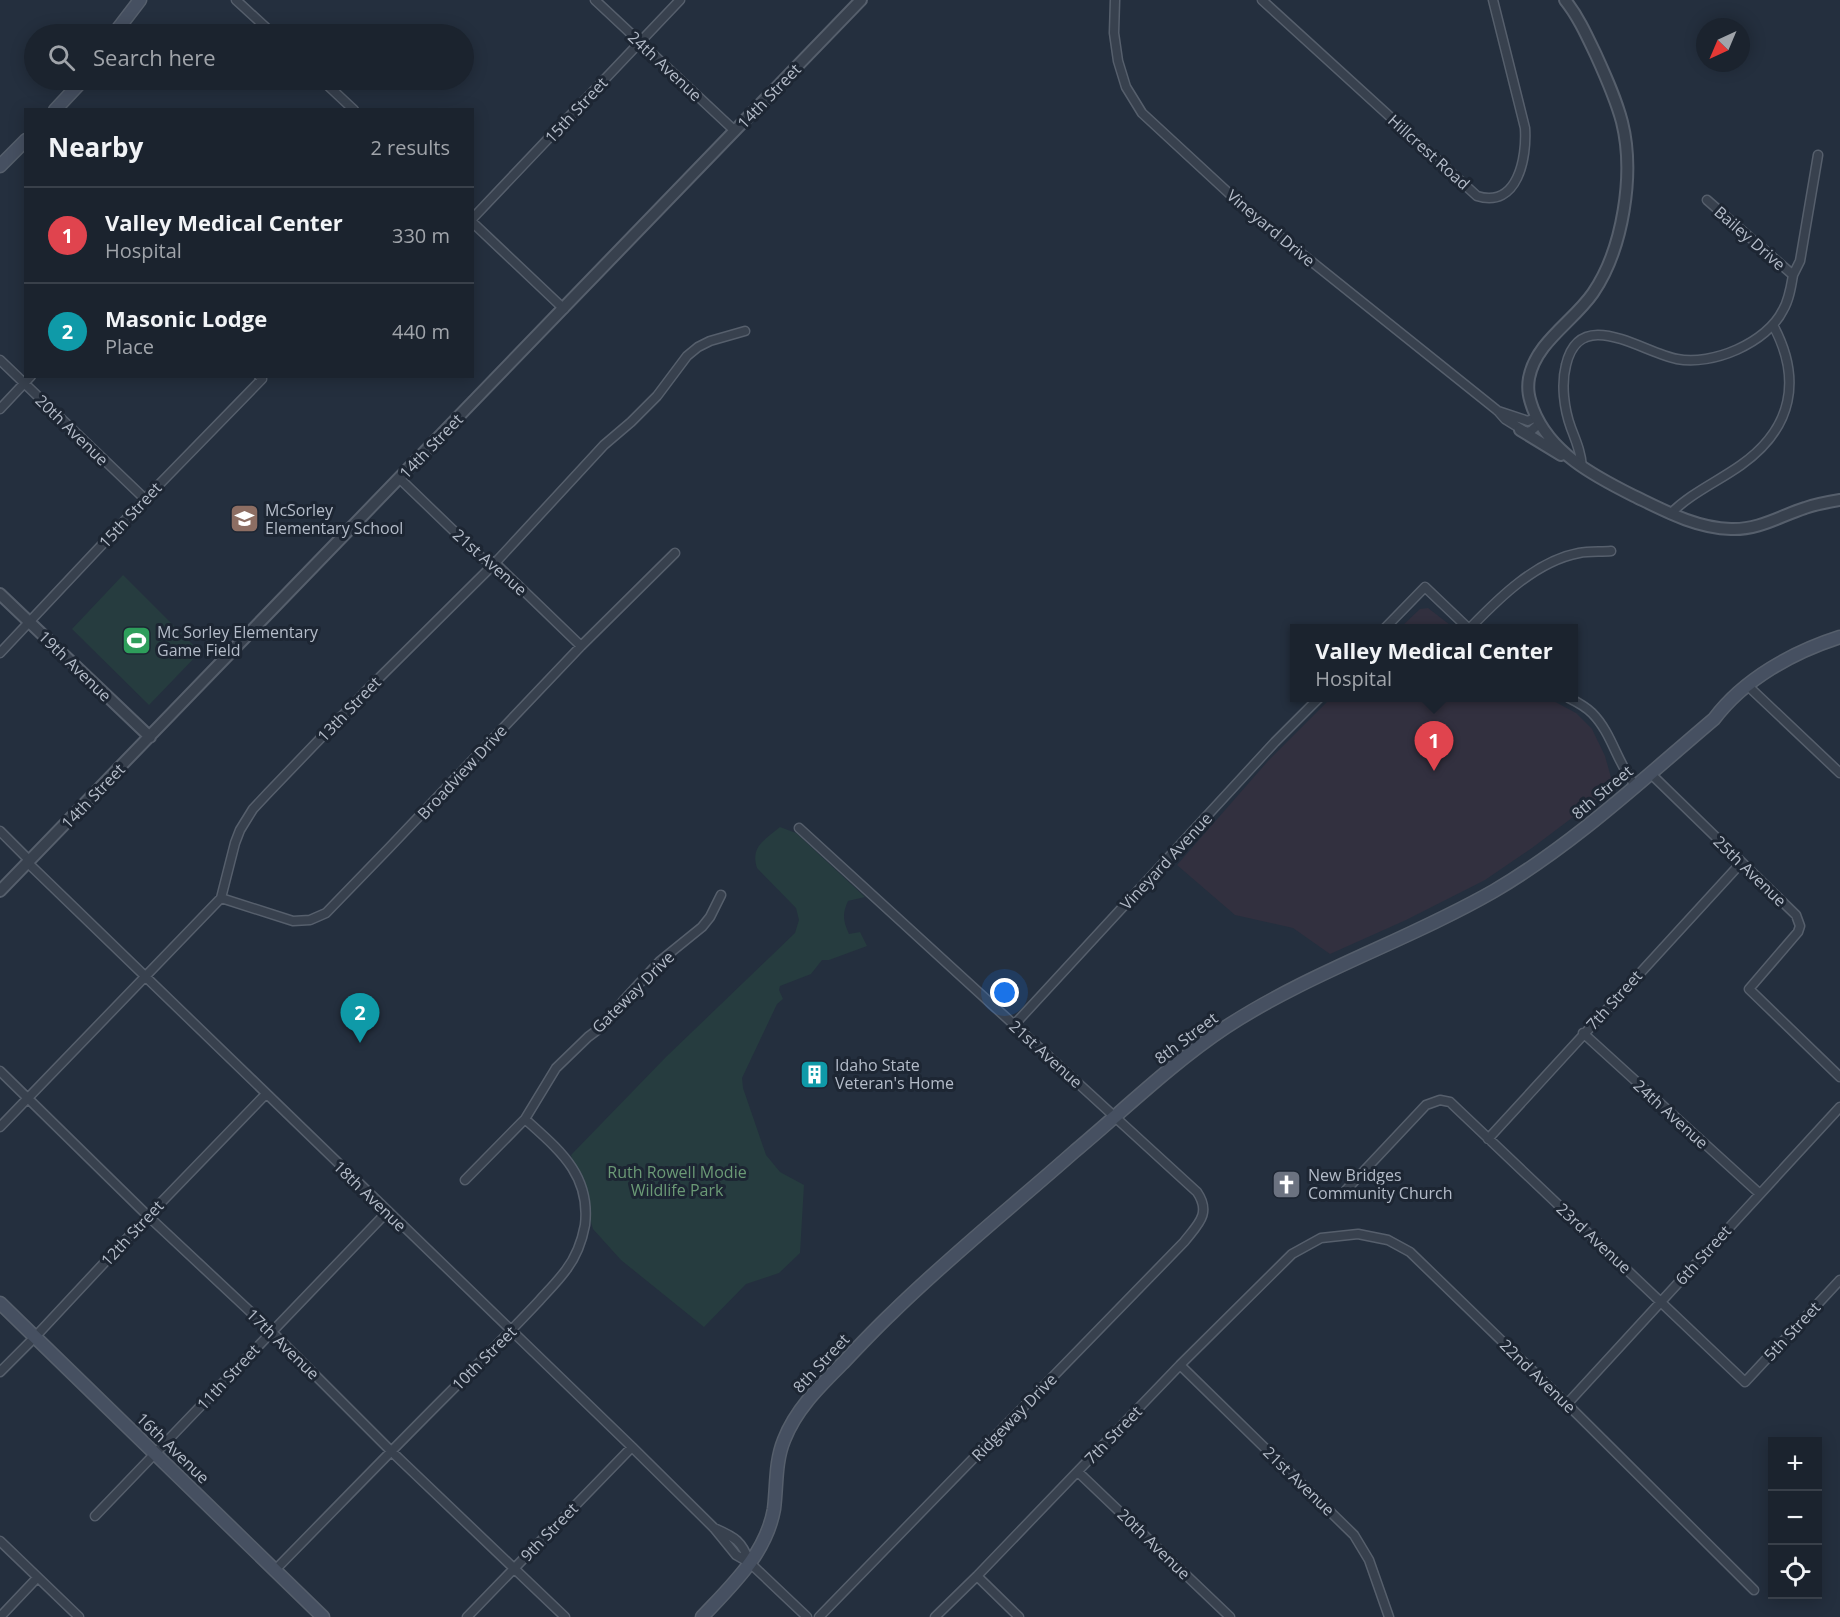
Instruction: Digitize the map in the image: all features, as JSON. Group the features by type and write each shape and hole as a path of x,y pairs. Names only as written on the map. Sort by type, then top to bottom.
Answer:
{"main road":[{"path":"122,24 140,0"},
{"path":"57,108 74,90"},
{"path":"0,166 24,146"},
{"name":"8th Street","path":"702,1617 750,1563 765,1539 775,1503 777,1465 781,1447 807,1401 892,1312 931,1276 1178,1062 1226,1027 1307,982 1460,910 1493,891 1570,839 1714,720 1723,707 1748,686 1793,656 1840,637"},
{"name":"16th Avenue","path":"0,1303 323,1617"}],"street":[{"path":"236,0 262,24"},
{"name":"24th Avenue","path":"596,0 735,131"},
{"name":"15th Street","path":"474,218 680,0"},
{"name":"14th Street","path":"0,891 861,0"},
{"name":"Vineyard Drive","path":"1115,0 1114,33 1118,61 1126,87 1142,113 1246,210 1520,430"},
{"name":"Hillcrest Road","path":"1262,0 1477,196 1489,200 1499,198 1507,191 1515,180 1526,152 1524,123 1493,0"},
{"path":"1565,0 1588,38 1607,78 1622,121 1626,160 1625,195 1618,243 1606,270 1586,303 1549,341 1533,365 1528,387 1538,420 1551,440 1582,467"},
{"path":"333,90 352,108"},
{"path":"1793,275 1800,261 1818,155"},
{"name":"Bailey Drive","path":"1582,467 1580,449 1567,410 1564,386 1568,357 1580,339 1591,334 1607,335 1680,360 1717,357 1735,351 1756,339 1773,325 1787,302 1793,275 1707,200"},
{"path":"474,222 564,309"},
{"path":"1670,514 1688,497 1741,466 1755,454 1776,428 1785,412 1791,384 1789,367 1780,338 1773,325"},
{"name":"13th Street","path":"222,898 235,843 254,809 365,692 495,563 604,445 657,396 687,356 710,341 745,331"},
{"name":"20th Avenue","path":"0,360 145,499"},
{"path":"0,409 29,378"},
{"name":"15th Street","path":"0,653 261,378"},
{"name":"Vineyard Drive","path":"1498,411 1528,420 1538,420"},
{"path":"1520,430 1529,432 1538,420"},
{"path":"1520,430 1602,479 1670,514 1714,528 1749,528 1816,504 1840,500"},
{"name":"21st Avenue","path":"400,478 482,558 495,563 581,646"},
{"path":"1473,624 1521,581 1542,567 1580,552 1611,551"},
{"name":"Broadview Drive","path":"222,898 293,921 310,920 326,913 581,646 675,553"},
{"path":"1389,624 1425,587 1465,624"},
{"name":"19th Avenue","path":"0,594 150,737"},
{"path":"1748,686 1840,773"},
{"name":"Vineyard Avenue","path":"1014,1026 1275,742 1315,702"},
{"path":"1577,702 1586,707 1603,726 1622,767 1635,785"},
{"name":"25th Avenue","path":"1650,773 1796,915 1800,926 1798,932 1749,989 1840,1077"},
{"name":"21st Avenue","path":"799,828 1197,1192 1202,1200 1204,1212"},
{"name":"18th Avenue","path":"0,831 265,1095 714,1528 731,1535 743,1545 750,1563 807,1617"},
{"name":"7th Street","path":"1488,1139 1741,863"},
{"name":"Gateway Drive","path":"465,1180 525,1119 556,1068 604,1025 660,961 702,927 722,895"},
{"path":"0,1127 222,898"},
{"name":"24th Avenue","path":"1583,1033 1760,1194"},
{"name":"17th Avenue","path":"0,1071 565,1617"},
{"name":"12th Street","path":"0,1372 265,1095"},
{"name":"23rd Avenue","path":"1346,1190 1426,1106 1440,1100 1450,1102 1745,1382"},
{"name":"6th Street","path":"1567,1404 1840,1107"},
{"name":"10th Street","path":"275,1570 512,1331 574,1259 585,1222 582,1191 570,1162 525,1119"},
{"name":"11th Street","path":"95,1516 387,1212"},
{"name":"Ridgeway Drive","path":"819,1617 1184,1242 1201,1220 1204,1212"},
{"name":"22nd Avenue","path":"1292,1254 1308,1244 1336,1235 1376,1236 1399,1245 1423,1264 1754,1590"},
{"name":"7th Street","path":"935,1617 1180,1365 1292,1254"},
{"name":"5th Street","path":"1745,1382 1840,1280"},
{"name":"21st Avenue","path":"1180,1365 1354,1535 1369,1560 1389,1617"},
{"name":"9th Street","path":"467,1617 632,1447"},
{"name":"20th Avenue","path":"1078,1472 1230,1617"},
{"path":"0,1542 79,1617"},
{"path":"977,1576 1019,1617"},
{"path":"0,1617 38,1578"}],"shaded area":[{"path":"1428,608 1449,624 1404,624 1420,609"},
{"path":"1327,702 1555,702 1576,713 1592,729 1605,756 1612,781 1609,790 1485,880 1406,920 1330,954 1293,928 1235,915 1177,865 1268,761"}],"green space":[{"name":"Mc Sorley Elementary Game Field","path":"123,575 200,652 149,705 72,629"},
{"name":"Ruth Rowell Modie Wildlife Park","path":"780,827 796,833 865,897 848,901 844,918 849,934 860,932 867,946 829,960 822,960 811,974 780,986 779,990 783,999 777,1004 742,1078 743,1088 766,1155 780,1172 804,1185 800,1253 779,1273 746,1284 704,1327 621,1260 593,1229 571,1155 666,1057 795,933 799,920 796,908 757,868 755,860 760,844"}],"place":[{"name":"McSorley Elementary School","path":"244,519"},
{"name":"Mc Sorley Elementary Game Field","path":"136,641"},
{"name":"Valley Medical Center","path":"1434,771"},
{"name":"Masonic Lodge","path":"360,1043"},
{"name":"Idaho State Veteran's Home","path":"814,1074"},
{"name":"New Bridges Community Church","path":"1287,1184"}]}
